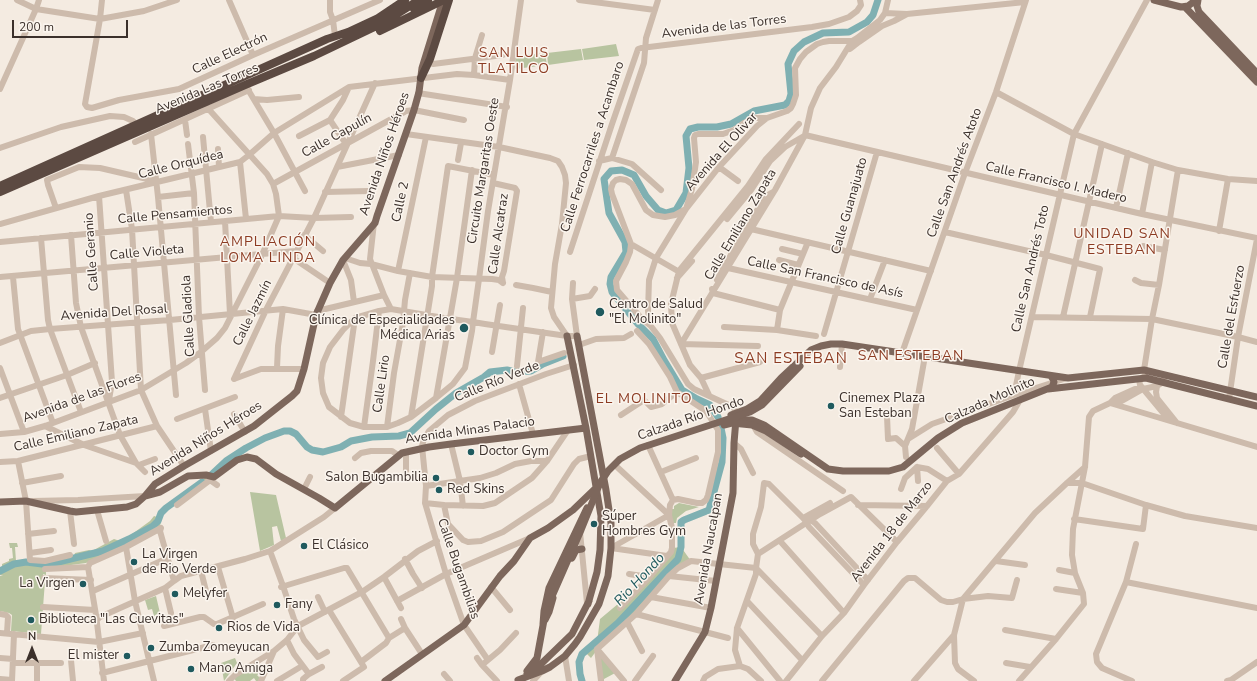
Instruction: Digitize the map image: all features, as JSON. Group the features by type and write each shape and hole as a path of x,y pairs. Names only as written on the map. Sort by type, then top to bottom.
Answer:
{"highway":[{"name":"Avenida Las Torres","path":"0,186 335,36 348,32 378,18 405,0"},
{"path":"384,26 419,0"},
{"path":"384,26 428,0"},
{"path":"384,26 444,0"},
{"path":"421,78 432,61 444,0"},
{"name":"Avenida Las Torres","path":"0,192 247,88 314,56 331,53 384,26"},
{"path":"77,151 84,143 133,121 144,117 156,116"}],"main road":[{"name":"Avenida Niños Héroes","path":"145,496 155,484 245,432 296,392 300,385 316,313 330,283 344,259 374,223 414,110 422,68 444,0"},
{"path":"1154,0 1175,6 1185,7 1197,0"},
{"path":"1197,0 1199,12 1219,38"},
{"path":"1185,7 1252,71 1257,82"},
{"path":"567,336 574,365 602,516 601,545 588,604"},
{"path":"540,664 550,667 564,656 580,637 600,604 608,576 611,548 611,523 606,476 583,354 577,336"},
{"path":"519,679 540,664 572,634 591,599 599,573 602,553 604,531 601,492 606,476 623,462 641,452 715,427 735,417 760,401 781,378 811,350 821,346 842,344 1019,371 1052,379 1144,370 1162,381"},
{"name":"Calzada Río Hondo","path":"543,624 554,589 581,530 600,483 608,471 620,459 640,448 750,412 762,405 800,366 804,356"},
{"path":"1132,372 1139,379"},
{"path":"1048,389 1052,387 1052,379"},
{"path":"1048,389 1139,379 1186,384 1229,395 1257,406"},
{"name":"Calzada Molinito","path":"752,420 764,425 828,469 843,471 889,471 903,467 938,438 962,423 1048,389"},
{"path":"1229,395 1257,397"},
{"path":"750,407 752,420"},
{"path":"735,417 766,431 801,454 828,469"},
{"name":"Calzada Río Hondo","path":"606,476 613,463 636,449 735,417 752,420"},
{"name":"Avenida Naucalpan","path":"675,681 705,632 711,608 732,493 735,417"},
{"name":"Avenida Minas Palacio","path":"335,508 395,453 450,444 586,428"},
{"name":"Calzada Río Hondo","path":"519,679 540,664 544,611 550,588 597,487 616,466 649,446"},
{"path":"0,502 26,501 70,511 132,506 138,503 145,496 160,492 188,476 211,477 238,460 251,458 256,459 276,474 335,508"},
{"path":"385,681 464,625 491,587 514,561 530,538 548,528 573,510 597,487"},
{"path":"566,552 574,545 582,549"},
{"path":"543,624 560,581 576,550 582,549"}],"street":[{"path":"17,0 36,9 100,19 144,11 177,0"},
{"path":"0,89 39,0"},
{"path":"100,19 102,0"},
{"path":"229,0 253,55"},
{"path":"330,0 330,12 334,20 335,36"},
{"name":"Calle Electrón","path":"100,19 85,104 87,107 92,108 119,100 179,90 253,55 380,0"},
{"name":"Circuito Margaritas Oeste","path":"387,427 411,417 453,384 465,368 494,175 506,107 521,0"},
{"path":"579,0 655,10"},
{"name":"Calle Ferrocarriles a Acambaro","path":"612,158 644,63 646,38 658,0"},
{"name":"Avenida de las Torres","path":"638,49 812,28 849,17 857,11 861,5 860,0"},
{"path":"852,40 858,38 880,20 885,13 888,0"},
{"name":"Calle San Andrés Toto","path":"1014,395 1074,134 1147,0"},
{"path":"885,13 907,14 1026,1"},
{"name":"Calle San Andrés Atoto","path":"902,353 996,92 1026,1"},
{"path":"843,57 859,42 882,26 894,22 907,14"},
{"path":"474,74 475,58 482,35"},
{"name":"Calle Emiliano Zapata","path":"681,344 775,190 805,135 811,108 820,88 843,57 852,40"},
{"name":"Avenida El Olivar","path":"650,325 648,311 649,280 656,258 686,209 720,167 757,126 767,118 787,110 793,104 796,90 795,68 806,52 822,42 852,40"},
{"name":"Calle Ferrocarriles a Acambaro","path":"570,252 599,161 638,49"},
{"path":"432,61 503,55"},
{"path":"300,136 330,120 343,100 349,87 457,74 474,74 510,80"},
{"name":"Calle Jazmín","path":"277,368 261,369 234,380 266,310 314,218 374,83"},
{"name":"Calle Orquídea","path":"0,224 99,196 240,162 274,133 349,87"},
{"path":"247,88 274,133 305,191"},
{"path":"996,92 1074,134 1152,162 1178,170 1228,179 1257,181"},
{"path":"418,93 506,107"},
{"path":"254,99 267,100 299,96"},
{"path":"135,142 185,120 205,106 264,171 273,184 279,216"},
{"path":"414,110 464,120"},
{"name":"Calle Capulín","path":"273,184 406,111 414,110"},
{"path":"0,148 61,127 110,116 124,117 133,121"},
{"path":"735,417 709,395 694,389 688,384 660,338 650,325 642,319 617,290 616,281 626,262 631,244 611,188 616,180 626,180 632,184 646,210 653,215 665,217 675,215 686,209 692,189 696,162 695,135 723,134 734,130 755,118 767,118"},
{"path":"185,120 187,135"},
{"path":"330,120 346,144"},
{"path":"612,124 622,128"},
{"name":"Calle Emiliano Zapata","path":"709,395 701,378 690,364 672,323 671,313 673,294 677,278 682,274 751,190 768,160 799,124"},
{"path":"151,134 176,395"},
{"path":"406,134 461,143 499,147 558,161 565,175 566,183 562,224 555,264 551,308 554,317 567,336"},
{"name":"Calle Emiliano Zapata","path":"768,160 785,147 805,135"},
{"name":"Calle Francisco I. Madero","path":"805,135 1142,214 1257,238"},
{"path":"203,137 211,222"},
{"name":"Calle 2","path":"398,271 426,138"},
{"path":"458,160 461,143"},
{"name":"Calle Gladiola","path":"188,144 194,193 199,317 205,390"},
{"path":"1063,318 1102,144"},
{"path":"218,149 220,167"},
{"name":"Calle Guanajuato","path":"824,334 877,152"},
{"path":"1116,208 1128,153"},
{"path":"337,167 399,155"},
{"path":"599,161 612,158 632,164 661,190"},
{"path":"240,162 246,219"},
{"path":"1142,214 1152,162"},
{"path":"411,417 426,315 432,286 448,166 494,175"},
{"path":"56,208 47,180 79,167 100,168 156,182"},
{"path":"720,167 738,181"},
{"path":"436,398 457,278 472,170"},
{"path":"1169,420 1140,385 1139,379 1144,370 1178,170"},
{"path":"1219,231 1228,179"},
{"name":"Calle Alcatraz","path":"479,279 499,280 503,283 502,277 517,191 515,188 493,183"},
{"path":"126,190 132,229 141,390 157,426 184,466"},
{"path":"775,190 766,196 712,288 713,293 780,310"},
{"path":"325,192 369,191"},
{"path":"158,197 194,193"},
{"name":"Calle Geranio","path":"99,196 112,382 109,401"},
{"name":"Calle Pensamientos","path":"0,242 279,216 314,218 351,217"},
{"name":"Avenida de las Flores","path":"0,434 24,432 45,426 141,390 201,352 221,333 262,254 279,216"},
{"path":"225,221 231,314"},
{"path":"374,223 370,256 371,264 391,309"},
{"path":"751,229 931,271"},
{"path":"945,232 1100,269 1090,317"},
{"path":"71,235 76,306 81,327 109,401 120,435 138,464 146,472"},
{"path":"304,235 322,251"},
{"path":"41,238 47,315 50,328 81,412"},
{"name":"Calle del Esfuerzo","path":"1229,395 1238,337 1257,238"},
{"path":"777,330 780,310 808,242"},
{"path":"631,244 676,270"},
{"path":"1143,246 1165,250"},
{"path":"782,249 803,254"},
{"name":"Calle Violeta","path":"0,277 197,261 296,251"},
{"path":"293,258 330,283"},
{"path":"354,302 344,259 432,277 479,279"},
{"path":"779,260 798,265"},
{"path":"870,300 885,260"},
{"name":"Calle San Francisco de Asís","path":"728,268 917,310"},
{"name":"Calle Lirio","path":"387,427 410,273"},
{"path":"13,276 18,329 53,423"},
{"path":"1135,280 1141,283 1159,285"},
{"path":"387,427 364,427 350,423 329,407 323,392 321,378 323,362 330,347 343,330 355,318 379,310 391,309 567,336 577,336 572,299 573,284"},
{"path":"516,285 552,292"},
{"path":"572,299 590,296 595,289"},
{"path":"316,313 384,295"},
{"path":"492,352 500,305"},
{"path":"517,366 523,308"},
{"path":"283,309 278,346 277,368 304,369"},
{"name":"Avenida Del Rosal","path":"0,343 31,331 50,328 170,320 283,309 316,313"},
{"path":"364,427 379,310"},
{"path":"1032,317 1152,319 1257,342"},
{"path":"341,417 355,318"},
{"path":"724,327 777,330 816,336"},
{"name":"Calle Río Verde","path":"542,332 538,362 564,352"},
{"path":"579,345 596,339 624,338 634,332 649,344 670,377 677,392 706,411 714,423 718,430 718,452 706,500 702,503 678,499 673,500"},
{"path":"681,344 758,346"},
{"path":"840,367 842,344"},
{"path":"906,457 905,446 912,429 924,356"},
{"path":"701,378 760,362"},
{"path":"0,398 94,364"},
{"name":"Calle Río Verde","path":"422,448 424,439 429,430 448,415 475,400 574,365"},
{"path":"0,368 24,432"},
{"path":"908,439 932,424 1014,395 1052,379"},
{"path":"1019,681 1084,604 1083,593 1075,573 1072,555 1074,519 1082,483 1089,416 1093,411 1110,403 1115,398 1135,389 1144,389 1162,381"},
{"path":"1162,381 1156,392 1157,398 1177,423"},
{"path":"519,384 533,434"},
{"path":"621,415 644,400 651,407 662,404 677,392"},
{"path":"177,419 235,398"},
{"name":"Avenida 18 de Marzo","path":"786,681 822,636 844,613 897,542 947,481 959,474 1013,412 1020,400"},
{"path":"1110,403 1257,447"},
{"path":"205,409 212,450"},
{"path":"234,414 245,432"},
{"path":"887,416 888,439 896,438 905,446"},
{"path":"752,420 757,432 843,491"},
{"path":"45,426 84,445 138,464 155,459"},
{"name":"Calle Emiliano Zapata","path":"0,462 18,461 157,426"},
{"path":"425,503 483,506 495,503 532,478 547,461 568,430"},
{"path":"734,442 742,449 753,473"},
{"path":"450,444 460,481 463,506"},
{"path":"649,446 673,500"},
{"name":"Calle Bugambilias","path":"422,448 426,486 425,503 446,574 464,625 488,660"},
{"path":"937,448 959,474"},
{"path":"355,458 361,453 371,451 395,453"},
{"path":"406,452 406,471"},
{"path":"444,505 448,524 463,540 468,542 480,541 503,532 551,500 574,464 579,459 591,456"},
{"path":"661,472 696,458"},
{"path":"18,461 26,501 30,560 45,561 70,555"},
{"path":"426,486 480,478 496,473 515,464 531,461 547,461"},
{"path":"616,466 669,515"},
{"path":"917,467 928,469 947,481"},
{"path":"917,467 918,481"},
{"path":"901,488 905,478 917,467"},
{"path":"974,681 958,669 955,663 954,634 963,599 1036,513 1084,467"},
{"path":"22,483 61,476"},
{"path":"177,505 211,477 217,485"},
{"path":"304,490 310,477"},
{"path":"740,666 735,650 737,628 756,574 758,554 753,544 752,534 761,507 764,483 769,484 866,582"},
{"path":"1067,483 1082,483 1146,505 1185,516 1257,528"},
{"path":"26,501 145,496"},
{"path":"806,520 852,497 858,505 897,542"},
{"path":"620,608 649,578 672,548 672,528 669,515 670,505 673,500"},
{"path":"758,554 780,541 830,503"},
{"path":"858,505 927,506"},
{"path":"1074,519 1143,529 1146,505"},
{"path":"97,620 100,617 165,588 181,576 218,567 270,551 324,517 335,508"},
{"path":"97,510 106,541"},
{"path":"70,511 74,544"},
{"path":"611,548 669,515"},
{"path":"579,524 588,604"},
{"path":"45,569 88,567 90,564 161,528 160,531 174,581"},
{"path":"28,534 54,531"},
{"path":"397,601 446,574 530,538"},
{"path":"229,681 235,675 268,658 287,640 298,626 362,592 384,577 405,559 437,541"},
{"path":"780,541 844,613"},
{"path":"1132,681 1102,668 1097,662 1096,654 1126,582 1136,544"},
{"path":"126,547 135,601 154,681"},
{"path":"611,548 667,556"},
{"path":"30,553 51,550"},
{"path":"270,551 294,619 304,640 318,657 327,652"},
{"path":"93,591 168,558"},
{"path":"405,559 422,588"},
{"path":"601,681 599,651 636,614 669,576 678,568 691,561 756,568 822,636"},
{"path":"996,561 1025,565"},
{"path":"88,567 93,591 104,681"},
{"path":"218,567 233,618"},
{"path":"282,586 346,567 349,569 389,638"},
{"path":"1059,570 1075,573"},
{"path":"201,571 206,591"},
{"path":"629,574 649,578"},
{"path":"669,576 716,581"},
{"path":"384,577 401,608"},
{"path":"44,578 91,580"},
{"path":"822,681 908,578 915,578 941,600 947,602 988,596 1012,598 1017,580"},
{"path":"1126,582 1257,608"},
{"path":"491,587 510,610"},
{"path":"165,588 171,614"},
{"path":"1056,589 1083,593"},
{"path":"318,597 343,631 360,662 364,666 343,681"},
{"path":"651,597 711,608"},
{"path":"747,601 802,660"},
{"path":"164,626 200,617 204,617 214,624 217,624 263,604"},
{"path":"43,607 95,610"},
{"path":"0,614 8,617 13,661 12,681 0,679"},
{"path":"636,614 728,638"},
{"path":"402,619 422,654"},
{"path":"627,622 642,651"},
{"path":"360,662 386,643 389,638 406,628"},
{"path":"737,628 780,681"},
{"path":"1005,630 1056,639"},
{"path":"0,633 99,642 143,633"},
{"path":"482,665 500,650 516,633"},
{"path":"914,681 954,634"},
{"path":"287,640 302,666 309,674"},
{"path":"102,673 180,655 213,645"},
{"path":"599,651 604,681"},
{"path":"599,651 624,681"},
{"path":"564,656 569,681"},
{"path":"635,681 653,656"},
{"path":"0,658 13,661 37,663 61,663"},
{"path":"261,681 268,658"},
{"path":"476,658 497,681"},
{"path":"71,660 73,681"},
{"path":"1226,681 1231,680 1257,662"},
{"path":"37,663 37,681"},
{"path":"1006,663 1030,667"},
{"path":"533,681 540,664"},
{"path":"277,681 302,666"},
{"path":"705,680 718,669 740,666 748,670 761,681"},
{"path":"303,681 303,679 309,674 322,667"},
{"path":"444,674 450,681"}],"green space":[{"path":"616,44 619,56 584,60 582,49"},
{"path":"581,49 583,60 548,65 547,53"},
{"path":"545,53 547,65 515,69 516,56"},
{"path":"205,478 208,479 163,513 160,526 124,546 86,563 56,567 46,571 46,575 43,574 45,581 41,634 11,631 12,615 0,611 0,576 3,575 0,575 0,567 2,567 2,564 9,561 9,559 13,558 12,548 10,548 9,543 17,543 18,547 15,547 16,561 21,564 51,565 73,559 75,553 89,550 92,551 114,539 120,541 128,537 150,521 154,516 157,517 159,512 165,506"},
{"path":"250,492 276,495 286,538 281,541 277,526 272,527 274,545 260,551"},
{"path":"679,503 699,507 686,511 677,518 676,523 672,523 672,509 674,509 674,506"},
{"path":"681,547 691,561 678,568 627,622 597,642 600,619 649,578 673,548"},
{"path":"156,596 160,613 154,616 152,609 148,610 145,600"},
{"path":"593,645 617,672 604,679 604,681 601,681 597,650 591,658 585,652"},
{"path":"235,658 237,663 224,681 221,663"},
{"path":"253,666 259,674 257,675 260,678 258,681 254,678 250,681 236,681 234,678"}],"waterway":[{"path":"718,417 710,405 682,390 653,339 638,324 612,292 610,284 611,277 626,252 625,242 609,213 604,179 611,171 622,170 634,175 646,196 658,210 666,213 676,210 686,193 689,168 686,136 690,129 698,127 717,127 731,124 754,111 785,105 789,101 791,94 788,64 794,51 804,42 823,33 849,32 867,22 873,15 878,0"},
{"path":"210,476 226,461 246,448 265,438 284,431 290,431 296,434 307,447 312,450 323,452 341,447 351,441 372,437 399,436 410,433 456,393 490,372 507,370 515,372 531,371 543,364 563,356"},
{"path":"710,405 725,411"},
{"name":"Rio Hondo","path":"582,681 579,662 582,654 618,623 678,559 681,547 681,522 709,510 722,462 723,438 721,428"},
{"path":"0,571 14,564 26,562 50,564 103,551 153,526 166,508 202,482"}],"place":[{"name":"Centro de Salud \"El Molinito\"","path":"600,312"},
{"name":"Clínica de Especialidades Médica Arias","path":"464,328"},
{"name":"Cinemex Plaza San Esteban","path":"831,406"},
{"name":"Doctor Gym","path":"471,452"},
{"name":"Salon Bugambilia","path":"436,478"},
{"name":"Red Skins","path":"439,490"},
{"name":"Súper Hombres Gym","path":"594,524"},
{"name":"El Clásico","path":"304,546"},
{"name":"La Virgen de Rio Verde","path":"134,562"},
{"name":"La Virgen","path":"83,584"},
{"name":"Melyfer","path":"175,594"},
{"name":"Fany","path":"277,605"},
{"name":"Biblioteca \"Las Cuevitas\"","path":"31,620"},
{"name":"Rios de Vida","path":"219,628"},
{"name":"Zumba Zomeyucan","path":"151,648"},
{"name":"El mister","path":"127,656"},
{"name":"Mano Amiga","path":"191,669"}],"district":[{"name":"SAN LUIS TLATILCO","path":"514,62"},
{"name":"UNIDAD SAN ESTEBAN","path":"1122,244"},
{"name":"AMPLIACIÓN LOMA LINDA","path":"268,252"},
{"name":"SAN ESTEBAN","path":"911,357"},
{"name":"SAN ESTEBAN","path":"791,359"},
{"name":"EL MOLINITO","path":"644,400"}]}
